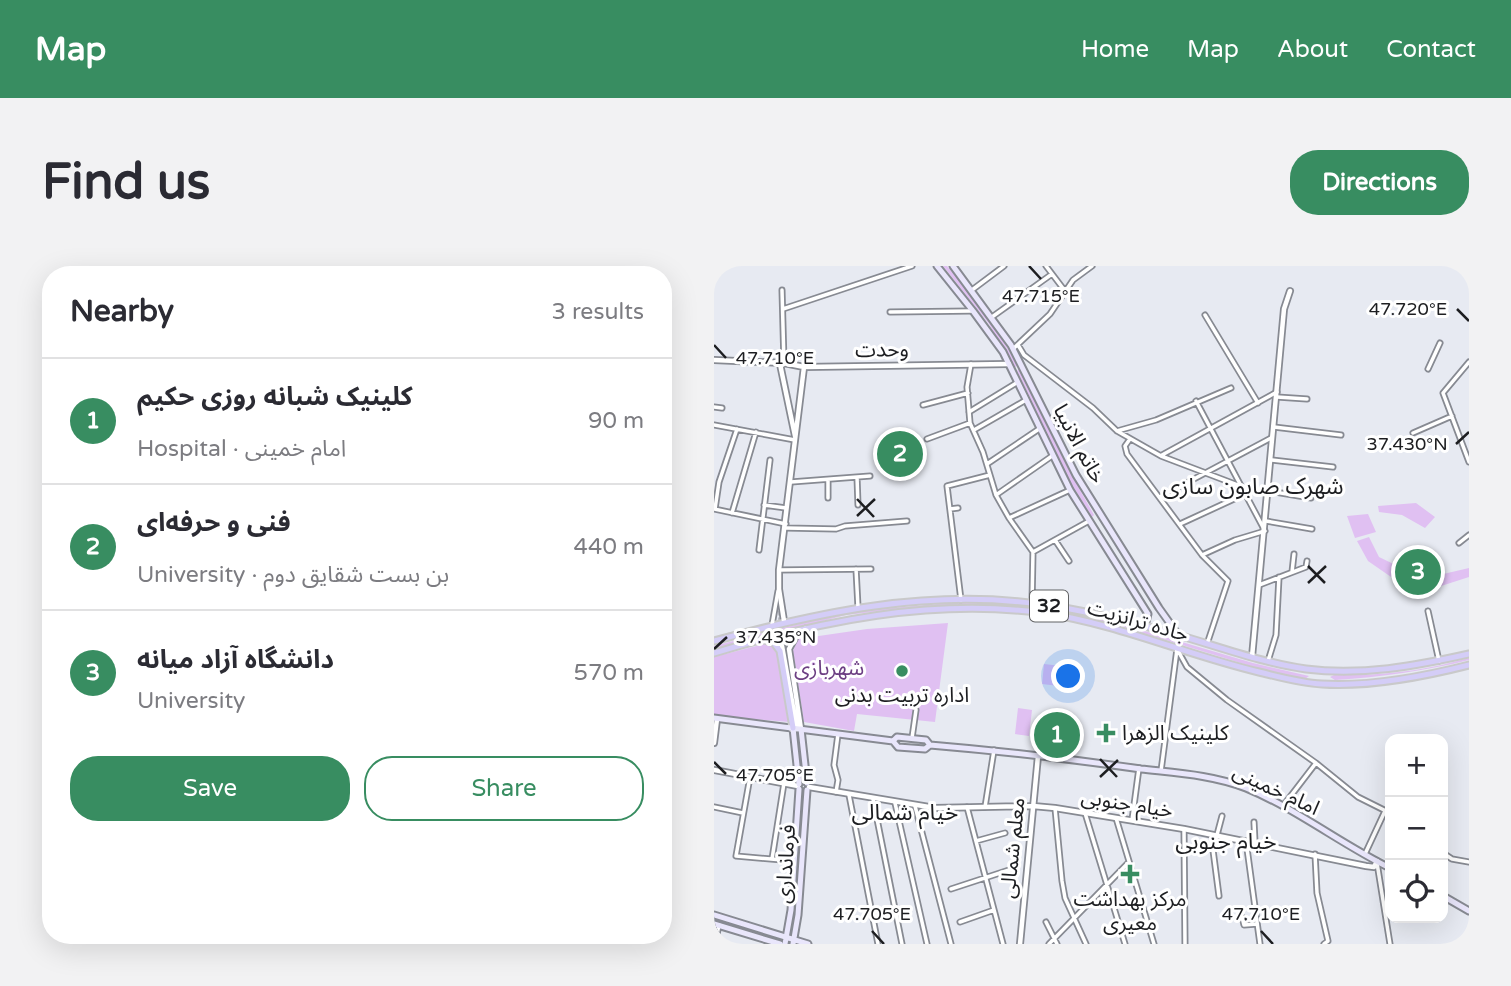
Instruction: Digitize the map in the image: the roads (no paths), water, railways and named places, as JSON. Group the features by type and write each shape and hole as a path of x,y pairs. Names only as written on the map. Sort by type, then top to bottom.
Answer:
{"main road":[{"name":"خاتم الانبیا","path":"937,266 982,323 1009,364 1070,490 1148,614"},
{"name":"خاتم الانبیا","path":"953,266 1015,347 1076,475 1179,636"},
{"path":"982,323 985,316 992,317"},
{"path":"1031,411 1037,415 1041,412 1041,406"},
{"name":"جاده ترانزیت","path":"714,641 784,621 858,607 898,602 961,600 1032,603 1086,612 1142,625 1252,657 1308,669 1379,670 1469,654"},
{"name":"جاده ترانزیت","path":"714,653 808,627 874,615 986,608 1081,620 1231,665 1308,683 1338,684 1426,676 1469,665"},
{"path":"1142,625 1148,614 1159,608"},
{"path":"758,640 770,640 780,651 797,729"},
{"path":"1308,669 1312,676 1308,683"},
{"path":"1338,671 1330,674 1328,678 1338,684"},
{"path":"715,718 893,741 898,747 925,749 930,745 926,740 912,738 897,737 893,741"},
{"name":"فرمانداری","path":"788,942 799,786 797,729"},
{"name":"فرمانداری","path":"788,942 801,872 808,787 797,729"},
{"name":"امام خمینی","path":"930,745 1038,755 1223,781 1283,806 1385,865"},
{"path":"799,786 803,791 808,787"},
{"path":"797,818 805,818"},
{"path":"793,872 801,872"},
{"path":"1448,899 1469,911"},
{"path":"714,915 788,942"},
{"path":"717,925 788,942 808,944"}],"street":[{"path":"783,309 912,266"},
{"path":"972,290 1004,266"},
{"path":"1046,266 1065,292"},
{"path":"1092,266 1073,279 1050,314 1015,347 1093,408 1117,431 1161,456 1240,486"},
{"path":"992,317 1052,274"},
{"path":"782,290 782,364 796,440"},
{"path":"1252,657 1284,309 1290,291"},
{"path":"890,312 973,311"},
{"path":"1205,315 1258,403"},
{"path":"1428,369 1440,343"},
{"name":"وحدت","path":"714,360 804,367 1009,364"},
{"path":"1469,362 1443,393 1469,462"},
{"path":"971,364 968,393 970,424 987,464 996,495 1033,552 1032,603"},
{"path":"784,621 779,570 804,367"},
{"path":"969,412 1018,382"},
{"path":"1117,431 1156,420 1231,388"},
{"path":"923,405 968,393"},
{"path":"1161,456 1277,394 1307,399"},
{"path":"974,430 1026,400"},
{"path":"1196,401 1265,531"},
{"path":"714,407 722,408"},
{"path":"1413,433 1452,416"},
{"path":"927,439 970,424"},
{"path":"714,425 796,440"},
{"path":"1274,427 1341,435"},
{"path":"737,429 719,482 714,509 786,526 836,529 907,521"},
{"path":"987,464 1039,429"},
{"path":"732,513 756,432"},
{"path":"1160,497 1273,437"},
{"path":"1130,439 1125,446 1127,454 1202,555 1228,581 1207,644"},
{"path":"996,495 1052,456"},
{"path":"760,550 770,460"},
{"path":"1272,460 1333,467"},
{"path":"961,600 947,486 990,475"},
{"path":"857,477 858,505"},
{"path":"791,482 870,477"},
{"path":"828,480 828,498"},
{"path":"1009,518 1070,490"},
{"path":"1269,491 1311,498"},
{"path":"1180,524 1245,494"},
{"path":"764,505 788,509"},
{"path":"950,509 958,508"},
{"path":"1033,552 1089,521"},
{"path":"1266,521 1312,529"},
{"path":"1202,555 1235,540 1265,531"},
{"path":"1459,543 1469,535"},
{"path":"1055,540 1069,561"},
{"path":"1292,572 1294,554"},
{"path":"1259,585 1306,567 1307,561"},
{"path":"856,569 858,607"},
{"path":"779,570 871,569"},
{"path":"1268,661 1276,635 1279,577"},
{"path":"772,625 779,589"},
{"path":"1428,611 1439,661"},
{"path":"797,729 789,649 796,636 808,627"},
{"path":"782,646 797,729"},
{"path":"1177,649 1187,667 1256,722 1316,763 1357,797 1385,810 1365,854"},
{"path":"1161,771 1177,649"},
{"path":"912,738 916,710"},
{"path":"714,743 715,718"},
{"path":"836,792 838,780 834,765 838,734"},
{"path":"985,807 993,750"},
{"name":"معلم شمالی","path":"1020,944 1038,755"},
{"path":"1283,806 1316,763"},
{"path":"1132,820 1139,768"},
{"path":"714,770 799,786"},
{"path":"750,777 736,856 794,861"},
{"path":"772,859 784,783"},
{"path":"808,787 915,806 1033,806"},
{"path":"849,795 878,944"},
{"path":"873,799 902,944"},
{"path":"895,803 928,944"},
{"path":"915,806 951,944"},
{"name":"خیام جنوبی","path":"1033,806 1184,829 1371,867 1377,861"},
{"path":"714,807 744,813"},
{"path":"968,807 1003,944"},
{"path":"1055,808 1062,881 1073,919 1086,944"},
{"path":"1085,813 1125,944"},
{"path":"1219,896 1213,858 1222,816"},
{"path":"1116,818 1154,944"},
{"path":"1254,822 1255,843"},
{"path":"1184,829 1185,944"},
{"path":"976,841 1005,833"},
{"path":"1246,841 1260,944"},
{"path":"1314,854 1317,893 1328,941 1324,944"},
{"path":"1448,856 1469,862"},
{"path":"1377,861 1390,944"},
{"path":"1049,944 1056,941 1073,919 1129,862"},
{"path":"951,889 1012,869"},
{"path":"960,922 994,910"},
{"path":"1242,917 1244,925 1257,924"},
{"path":"1046,922 1056,941"},
{"path":"715,944 717,925"}],"tunnel":[{"path":"779,598 782,646"}],"place":[{"name":"فنی و حرفه‌ای","path":"900,454"},
{"name":"دانشگاه آزاد میانه","path":"1418,572"},
{"name":"اداره تربیت بدنی","path":"902,671"},
{"name":"کلینیک الزهرا","path":"1106,733"},
{"name":"کلینیک شبانه روزی حکیم","path":"1057,735"},
{"name":"مرکز بهداشت معیری","path":"1130,874"}],"district":[{"name":"شهرک صابون سازی","path":"1253,487"},
{"name":"خیام شمالی","path":"905,813"},
{"name":"خیام جنوبی","path":"1226,842"}],"park label":[{"name":"شهربازی","path":"829,668"}]}
